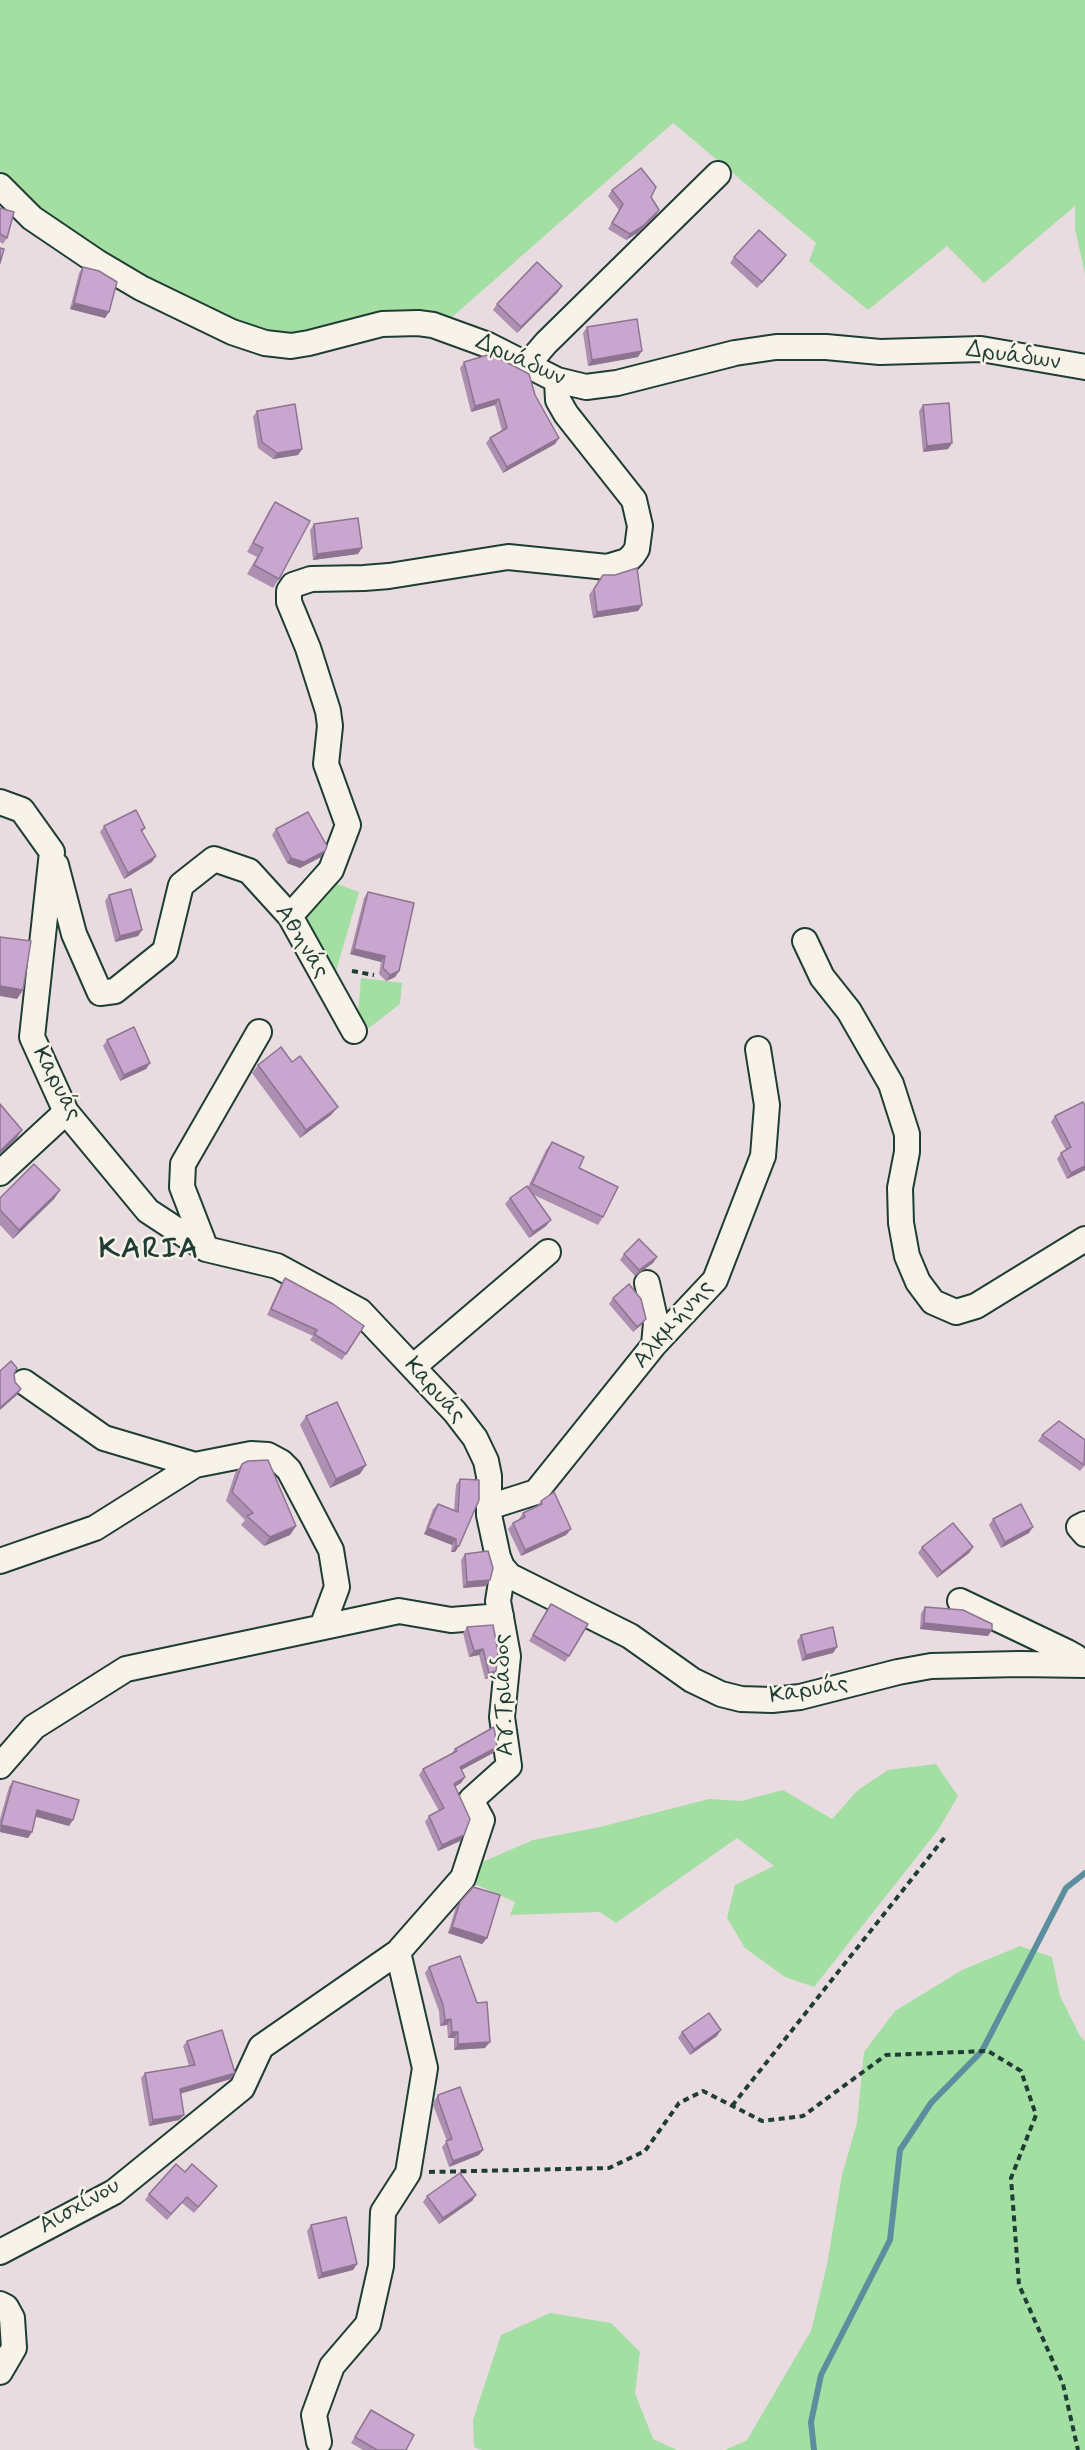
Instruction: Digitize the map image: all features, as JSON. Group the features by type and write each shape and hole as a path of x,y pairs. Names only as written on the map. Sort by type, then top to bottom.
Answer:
{"street":[{"path":"528,364 546,343 718,174"},
{"name":"Δρυάδων","path":"0,186 32,218 97,262 141,288 251,340 291,346 309,344 382,324 433,325 488,345 557,380 579,386 604,386 735,353 776,347 826,347 880,352 981,349 1085,367"},
{"path":"290,916 331,870 348,825 326,764 330,726 328,711 310,654 289,602 289,591 293,585 311,579 373,578 508,557 607,567 627,561 637,549 640,526 634,500 566,414 558,400 557,380"},
{"path":"0,802 22,810 52,852"},
{"name":"Αθηνάς","path":"52,852 74,934 100,993 115,991 165,951 181,885 214,859 249,871 290,916 354,1031"},
{"name":"Καρυάς","path":"52,852 32,1036 66,1112 148,1210 206,1249 277,1266 360,1311 475,1438 486,1461 489,1476 489,1507 498,1557 506,1572 530,1588 630,1636 692,1680 721,1694 741,1699 766,1700 800,1697 931,1666 1083,1665"},
{"path":"805,941 822,977 849,1011 891,1084 906,1134 907,1152 900,1188 901,1223 907,1256 918,1282 933,1302 956,1312 976,1306 1085,1239"},
{"path":"206,1249 182,1186 183,1164 259,1032"},
{"name":"Αλκμήνης","path":"489,1507 536,1492 654,1345 715,1280 764,1156 767,1105 758,1049"},
{"path":"0,1173 66,1112"},
{"path":"413,1367 548,1252"},
{"path":"647,1283 656,1323 654,1345"},
{"path":"24,1382 104,1438 195,1465"},
{"path":"0,1561 95,1528 195,1465 262,1454 274,1457 285,1465 321,1528 334,1559 337,1587 322,1627"},
{"path":"1085,1524 1079,1527 1085,1534"},
{"name":"Αγ.Τριάδος","path":"398,1952 463,1878 482,1820 471,1800 509,1766 502,1717 508,1662 499,1590 506,1572"},
{"path":"960,1601 1067,1652 1083,1665"},
{"path":"0,1766 34,1727 126,1669 399,1611 451,1620 501,1616"},
{"path":"319,2442 314,2415 332,2366 368,2324 381,2266 383,2212 408,2173 425,2068 398,1952"},
{"name":"Αισχίνου","path":"0,2252 114,2192 156,2155 242,2088 261,2046 398,1952"},
{"path":"0,2304 6,2307 12,2318 14,2348 0,2372"}],"path":[{"path":"352,972 374,975"},
{"path":"732,2106 945,1837"},
{"path":"408,2173 609,2168 645,2151 679,2103 703,2091 762,2121 803,2115 886,2055 988,2051 1021,2071 1036,2115 1011,2178 1019,2285 1063,2384 1078,2450"}],"green space":[{"path":"0,0 1085,0 1085,274 1075,229 1075,206 984,283 947,246 868,310 809,261 816,243 673,123 451,318 448,327 310,340 232,329 109,253 55,224 20,196 0,171"},
{"path":"335,883 359,892 334,978 300,923"},
{"path":"361,978 402,983 400,1004 369,1028 358,1014"},
{"path":"936,1764 958,1796 938,1830 814,1987 785,1977 745,1948 727,1918 735,1885 774,1866 737,1838 616,1923 600,1912 510,1915 515,1902 468,1881 473,1866 533,1840 600,1827 709,1799 741,1801 783,1790 832,1819 858,1790 888,1770"},
{"path":"1020,1946 1052,1957 1060,1996 1080,2036 1085,2041 1085,2450 725,2450 747,2440 811,2331 827,2265 842,2175 857,2123 864,2052 895,2011 962,1970"},
{"path":"550,2313 611,2323 640,2352 635,2393 653,2439 677,2450 482,2450 474,2447 473,2420 501,2335"}],"building":[{"path":"641,168 656,187 651,197 659,210 643,226 630,234 612,223 623,204 612,190"},
{"path":"0,208 14,212 7,238 0,234"},
{"path":"759,230 786,255 762,282 734,257"},
{"path":"0,248 4,249 0,263"},
{"path":"537,262 562,286 521,327 497,304"},
{"path":"83,267 99,271 117,282 109,312 74,303"},
{"path":"637,319 642,351 592,360 587,327"},
{"path":"491,354 529,374 535,395 559,438 507,467 490,438 507,428 499,399 475,406 464,362"},
{"path":"949,403 952,443 927,446 923,405"},
{"path":"295,404 302,449 277,453 262,442 257,411"},
{"path":"275,502 310,521 279,579 254,565 263,548 253,543"},
{"path":"358,518 362,548 317,554 314,524"},
{"path":"637,568 642,605 597,612 594,589 603,575 615,575"},
{"path":"136,810 145,828 141,830 156,856 128,873 104,826"},
{"path":"308,812 327,846 325,851 304,862 291,858 276,829"},
{"path":"131,889 142,930 120,936 109,895"},
{"path":"368,892 414,903 399,971 390,975 383,968 385,956 354,949"},
{"path":"0,937 31,941 23,990 0,986"},
{"path":"134,1027 150,1063 124,1075 107,1040"},
{"path":"281,1047 292,1062 300,1056 338,1107 306,1130 258,1065"},
{"path":"1083,1102 1085,1106 1085,1166 1071,1173 1061,1153 1071,1147 1055,1116"},
{"path":"0,1104 22,1130 0,1151"},
{"path":"552,1142 584,1157 579,1168 618,1187 603,1217 532,1184"},
{"path":"34,1164 60,1190 19,1230 0,1210 0,1198"},
{"path":"527,1186 551,1220 533,1232 510,1198"},
{"path":"639,1239 657,1257 639,1270 624,1254"},
{"path":"285,1278 333,1304 364,1326 346,1354 314,1334 317,1330 271,1309"},
{"path":"629,1284 641,1299 646,1319 637,1327 613,1298"},
{"path":"11,1361 17,1368 14,1374 15,1382 21,1389 0,1408 0,1371"},
{"path":"337,1402 366,1465 336,1479 306,1416"},
{"path":"1059,1421 1085,1440 1084,1465 1042,1435"},
{"path":"268,1460 296,1526 270,1537 247,1516 253,1513 232,1492 242,1464 248,1461"},
{"path":"460,1479 479,1480 479,1500 459,1546 456,1546 456,1539 428,1528 438,1504 458,1512"},
{"path":"554,1492 571,1529 525,1550 513,1523 525,1517 523,1513 542,1504 541,1501"},
{"path":"1021,1504 1033,1527 1005,1542 993,1519"},
{"path":"953,1523 973,1547 942,1572 922,1547"},
{"path":"488,1551 493,1568 490,1580 467,1582 465,1554"},
{"path":"551,1604 588,1624 569,1656 533,1635"},
{"path":"925,1607 963,1610 992,1624 992,1630 924,1623"},
{"path":"493,1625 498,1651 496,1671 489,1673 483,1649 474,1651 467,1627"},
{"path":"833,1627 837,1647 806,1655 801,1635"},
{"path":"494,1727 497,1747 460,1767 465,1777 454,1784 470,1819 464,1835 442,1845 429,1816 444,1808 423,1769 457,1751 455,1749"},
{"path":"13,1781 79,1800 73,1820 37,1810 32,1832 1,1825"},
{"path":"473,1887 500,1895 487,1938 452,1927 460,1902"},
{"path":"460,1956 477,2003 487,2002 490,2042 458,2044 458,2032 452,2032 451,2019 445,2020 443,2005 429,1967"},
{"path":"709,2013 721,2030 694,2049 682,2032"},
{"path":"222,2030 235,2073 180,2089 184,2115 153,2120 145,2073 195,2065 187,2041"},
{"path":"460,2087 483,2150 453,2161 446,2141 452,2139 438,2095"},
{"path":"176,2164 185,2172 192,2164 217,2186 198,2207 187,2197 171,2214 149,2194"},
{"path":"460,2173 476,2195 443,2218 427,2196"},
{"path":"346,2217 357,2264 322,2273 311,2225"},
{"path":"371,2410 414,2435 406,2450 377,2450 355,2437"}],"waterway":[{"path":"814,2450 811,2422 821,2375 890,2240 900,2150 931,2103 982,2051 1066,1888 1085,1873"}],"district":[{"name":"KARIA","path":"149,1251"}]}
